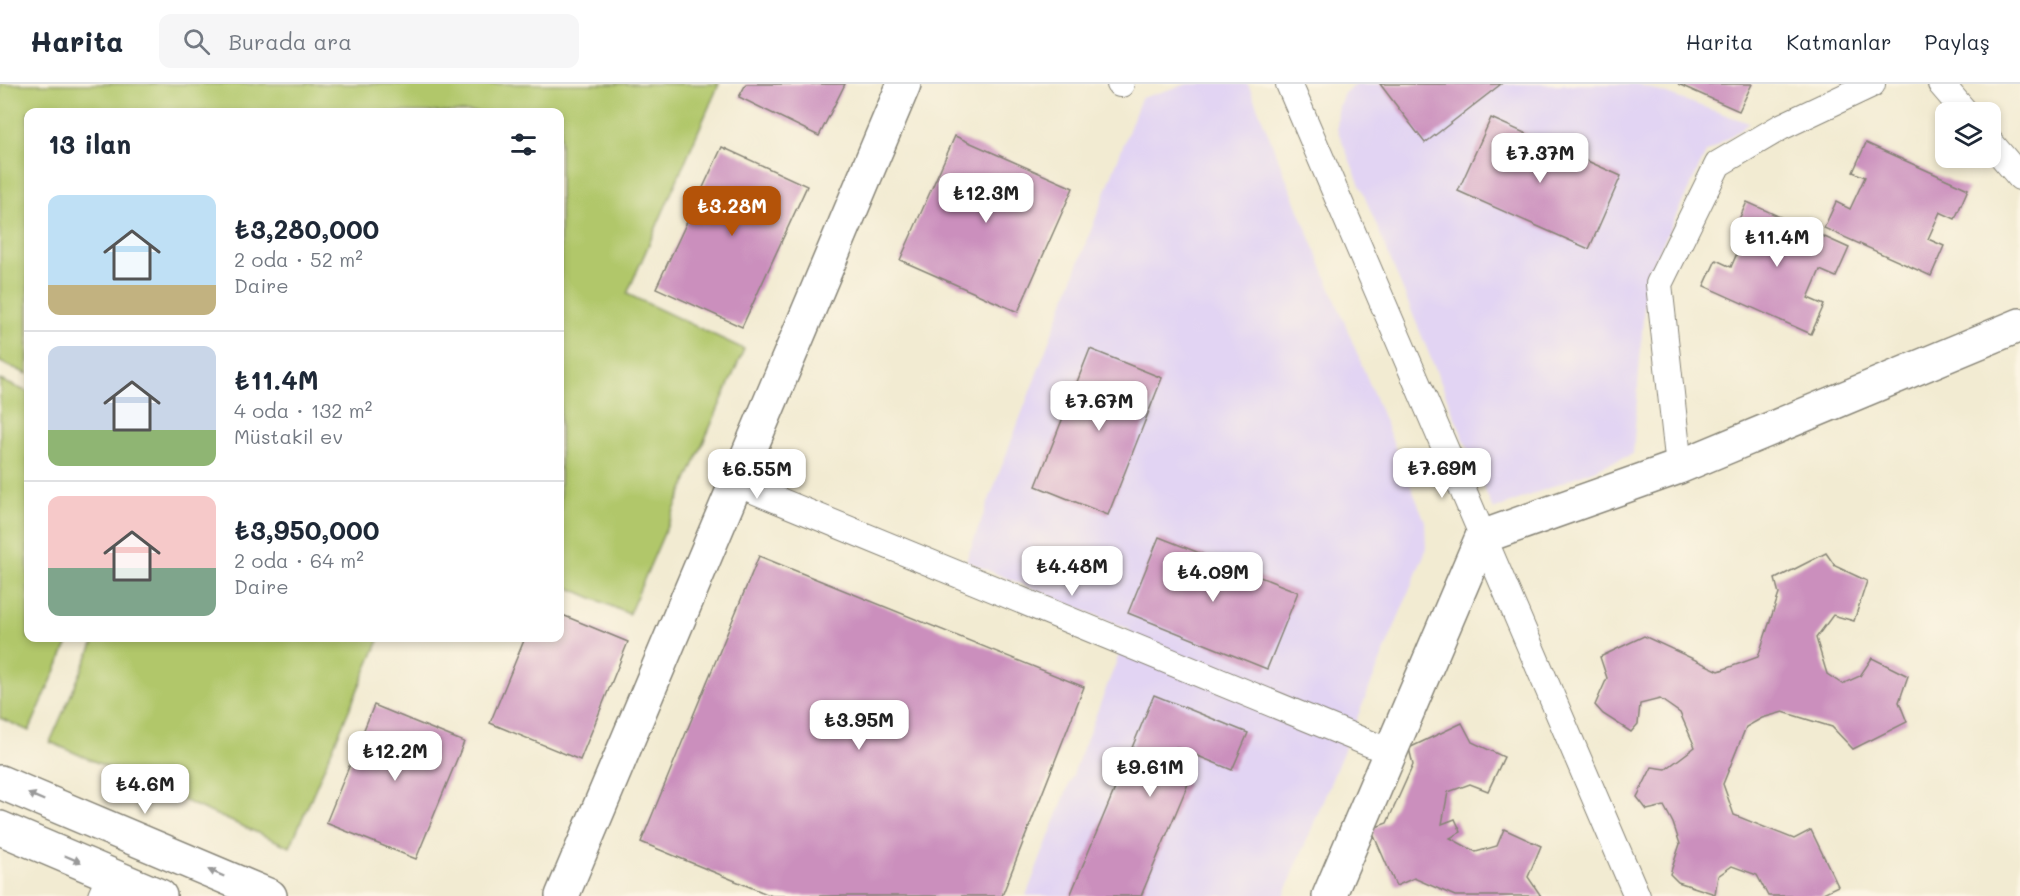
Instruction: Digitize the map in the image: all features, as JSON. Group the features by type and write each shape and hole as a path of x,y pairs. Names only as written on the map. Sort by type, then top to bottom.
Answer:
{"street":[{"path":"562,896 904,84"},
{"path":"1679,467 1659,284 1718,164 1781,127 1872,84"},
{"path":"1941,84 1956,102"},
{"path":"1291,85 1637,896"},
{"path":"2001,155 2020,177"},
{"path":"1329,896 1482,537 1679,467 2020,325"},
{"path":"736,483 1390,752"},
{"path":"0,782 270,896"},
{"path":"0,828 105,886 160,896"}],"shaded area":[{"path":"1188,84 1248,84 1425,521 1426,550 1284,896 1026,896 1129,629 966,561 1141,98"},
{"path":"1356,84 1638,84 1749,123 1706,153 1646,278 1633,454 1493,510 1337,129 1338,108 1344,93"}],"green space":[{"path":"0,84 719,84 627,294 744,349 629,614 564,586 564,108 24,108 24,372 0,362"},
{"path":"0,380 24,390 24,642 68,642 29,731 0,718"},
{"path":"94,642 378,642 290,847 50,742"}],"building":[{"path":"746,84 845,84 819,136 739,97"},
{"path":"1380,84 1501,84 1425,143"},
{"path":"1678,84 1752,84 1739,111"},
{"path":"1491,118 1621,176 1589,249 1458,191"},
{"path":"955,136 1073,188 1018,312 900,260"},
{"path":"1866,143 1968,189 1955,219 1940,212 1928,239 1944,246 1931,276 1824,228 1836,202 1850,209 1865,177 1853,172"},
{"path":"722,147 807,186 742,327 656,288"},
{"path":"1747,202 1849,248 1836,277 1820,270 1808,298 1824,305 1811,334 1704,286 1716,260 1731,267 1745,235 1734,230"},
{"path":"1090,349 1162,378 1108,515 1036,486"},
{"path":"1159,537 1298,592 1267,669 1128,613"},
{"path":"1826,553 1835,566 1867,581 1854,621 1833,615 1816,638 1827,674 1842,684 1860,676 1872,658 1908,676 1899,702 1907,722 1853,749 1832,727 1783,712 1762,718 1746,727 1723,784 1734,815 1794,839 1811,830 1838,886 1823,893 1822,896 1768,896 1757,875 1732,866 1718,876 1715,894 1678,882 1670,874 1680,844 1673,823 1664,806 1647,810 1637,797 1652,767 1666,769 1695,747 1680,713 1660,699 1640,704 1638,724 1631,732 1603,714 1595,705 1607,678 1600,657 1644,636 1719,671 1758,657 1779,594 1775,579"},
{"path":"759,556 1084,687 1002,896 772,896 641,842"},
{"path":"564,616 628,642 580,760 490,723 523,642 564,642"},
{"path":"1154,695 1248,733 1232,770 1176,747 1165,774 1188,784 1141,896 1070,896"},
{"path":"374,705 464,742 416,859 326,823"},
{"path":"1462,723 1472,742 1504,757 1488,791 1470,784 1448,792 1442,824 1455,819 1461,832 1450,838 1476,852 1497,846 1504,829 1541,846 1528,877 1541,896 1455,896 1414,878 1396,886 1371,829 1387,823 1413,765 1409,748"}]}
